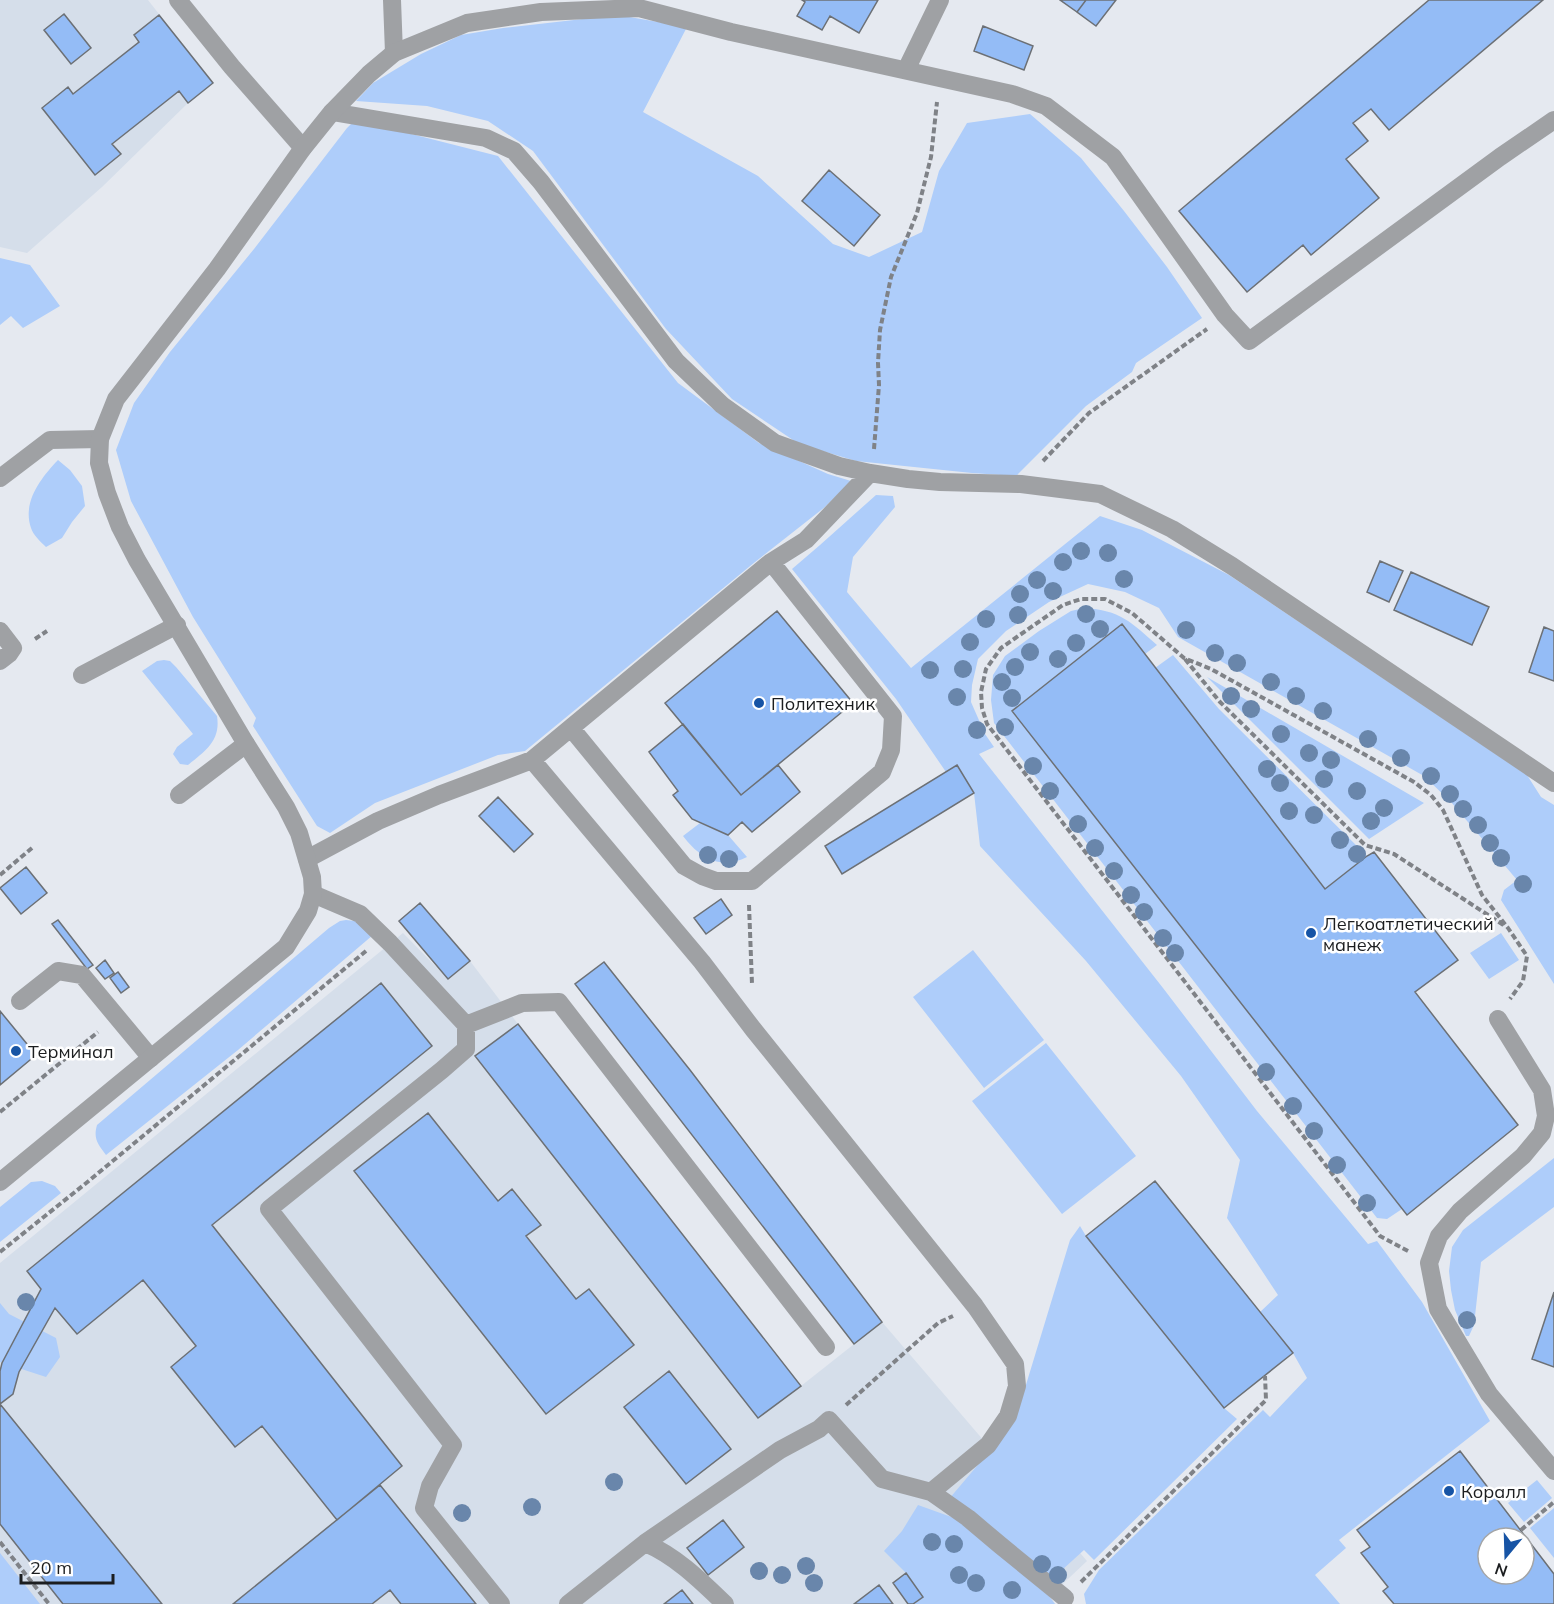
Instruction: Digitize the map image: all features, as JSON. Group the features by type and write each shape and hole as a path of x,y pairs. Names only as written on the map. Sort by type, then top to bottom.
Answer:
{"street":[{"path":"178,0 232,67 303,148"},
{"path":"392,0 394,53"},
{"path":"906,70 940,0"},
{"path":"0,1182 286,947 308,911 313,894 312,877 299,833 286,807 137,560 120,527 99,463 100,439 116,399 218,269 303,148 332,112 369,74 394,53 467,23 541,12 639,8 731,32 1012,94 1046,106 1113,157 1225,315 1249,341 1554,120"},
{"path":"332,112 486,138 514,151 541,182 676,361 722,405 775,443 839,466 908,479 1022,484 1100,494 1172,529 1242,572 1554,782"},
{"path":"0,478 50,440 100,439"},
{"path":"307,859 378,821 532,760 771,562 806,540 870,473"},
{"path":"571,728 684,866 716,881 752,881 882,772 891,750 893,716 771,562"},
{"path":"82,675 177,625"},
{"path":"0,631 13,648 0,661"},
{"path":"179,795 246,744"},
{"path":"532,760 702,962 975,1306 1015,1365 1017,1386 1008,1416 988,1446 931,1492"},
{"path":"313,894 360,914 383,937 466,1025 466,1049 269,1209 453,1445 430,1486 424,1508 501,1604"},
{"path":"20,1001 58,971 82,975 151,1059"},
{"path":"466,1025 522,1003 559,1002 825,1347"},
{"path":"1498,1018 1548,1085 1546,1116 1542,1133 1523,1156 1460,1211 1439,1236 1429,1263 1438,1309 1489,1394 1554,1471"},
{"path":"568,1604 645,1544 780,1450 819,1429 829,1420 882,1479 931,1492 968,1518 1065,1598"},
{"path":"1530,1441 1554,1449"},
{"path":"645,1544 658,1549 691,1572 725,1604"}],"path":[{"path":"870,473 874,457 880,330 891,277 917,213 931,157 940,78"},
{"path":"1022,484 1089,414 1215,324"},
{"path":"1429,1263 1380,1236 987,724 982,708 981,692 986,669 1001,648 1063,605 1081,599 1105,599 1132,613 1184,658 1220,702 1365,845 1394,854 1508,928"},
{"path":"1184,658 1211,669 1242,686 1414,782 1431,795 1443,810 1482,895 1527,956 1522,981 1498,1018"},
{"path":"0,875 32,848"},
{"path":"749,904 753,1029"},
{"path":"0,1252 383,937"},
{"path":"0,1112 117,1016"},
{"path":"829,1420 938,1323"},
{"path":"1065,1598 1266,1400 1265,1376"},
{"path":"1526,1526 1554,1503"},
{"path":"0,1542 49,1604"}],"shaded area":[{"path":"0,0 148,0 213,83 188,103 102,187 27,253 0,247"},
{"path":"618,15 687,27 643,112 758,176 833,244 869,257 922,232 939,171 967,123 1030,114 1081,158 1167,267 1202,318 1136,363 1132,372 1086,406 1016,476 856,461 799,444 732,399 666,329 533,151 488,121 427,106 356,101 373,83 421,54 461,35"},
{"path":"353,122 376,125 498,156 678,383 759,443 828,474 851,481 825,507 525,751 498,755 375,803 330,833 317,826 253,726 256,718 193,617 131,501 116,450 134,403 170,352"},
{"path":"0,258 30,265 60,306 23,328 11,316 0,325"},
{"path":"58,460 70,470 82,486 85,506 62,538 46,547 32,531 29,509 35,491"},
{"path":"876,495 893,496 895,507 853,557 847,592 911,668 1100,516 1142,530 1229,575 1527,775 1541,797 1554,805 1554,984 1501,900 1504,890 1517,880 1451,802 1424,776 1178,637 1159,608 1125,592 1088,584 1049,602 1006,631 978,659 971,702 985,734 994,747 979,754 1257,1111 1368,1244 1377,1241 1422,1302 1490,1421 1339,1540 1346,1548 1315,1575 1340,1604 1086,1604 1084,1594 1099,1570 1263,1410 1270,1417 1307,1378 1293,1353 1260,1312 1278,1295 1227,1218 1240,1160 1181,1076 1086,961 980,846 974,793 957,766 946,772 896,699 792,569"},
{"path":"1084,608 1107,611 1124,619 1157,645 1145,654 1122,625 1012,711 1402,1209 1387,1219 1377,1218 994,723 991,700 993,675 1005,656 1071,611"},
{"path":"1173,655 1219,709 1367,856 1325,889 1155,668"},
{"path":"157,661 170,661 176,667 217,716 218,725 214,739 206,750 188,765 180,764 173,754 177,747 193,734 142,671"},
{"path":"1207,677 1424,803 1369,839"},
{"path":"700,823 728,835 747,857 728,863 703,856 683,836"},
{"path":"346,920 355,921 373,935 238,1050 106,1155 96,1138 97,1125 329,928"},
{"path":"403,933 448,979 470,961 801,1386 882,1322 1087,1561 1050,1596 1055,1604 0,1604 0,1263"},
{"path":"1501,933 1519,960 1489,979 1470,953"},
{"path":"973,950 1044,1040 984,1088 913,997"},
{"path":"1046,1043 1136,1156 1062,1214 972,1101"},
{"path":"1554,1158 1554,1207 1481,1262 1474,1325 1469,1336 1466,1336 1455,1310 1451,1290 1449,1271 1452,1247 1463,1230"},
{"path":"42,1181 55,1186 61,1193 0,1242 0,1207 31,1182"},
{"path":"1080,1226 1224,1408 1237,1419 1094,1560 1084,1550 1051,1580 949,1499 1015,1421 1070,1240"},
{"path":"0,1303 9,1314 56,1338 60,1357 46,1377 0,1362"},
{"path":"1537,1480 1552,1498 1524,1522 1508,1503"},
{"path":"918,1505 957,1519 1049,1596 1055,1604 913,1604 906,1573 884,1551 902,1531"},
{"path":"1554,1508 1554,1558 1536,1536 1536,1526 1532,1526"},
{"path":"0,1553 40,1604 0,1604"}],"building":[{"path":"802,0 878,0 859,33 830,16 822,30 797,16 805,2"},
{"path":"1060,0 1086,0 1077,12"},
{"path":"1086,0 1116,0 1096,26 1077,12"},
{"path":"1429,0 1543,0 1389,130 1371,109 1353,123 1368,141 1346,159 1379,198 1311,255 1303,245 1247,292 1179,211"},
{"path":"64,14 91,48 71,64 44,30"},
{"path":"159,15 213,83 188,103 179,91 112,144 121,154 95,175 42,108 68,87 73,94 139,42 134,35"},
{"path":"983,26 1033,46 1024,70 974,51"},
{"path":"829,170 880,215 854,246 802,201"},
{"path":"1380,561 1403,571 1389,602 1367,592"},
{"path":"1411,572 1489,607 1472,645 1394,610"},
{"name":"Политехник","path":"777,611 853,703 741,795 665,703"},
{"name":"Легкоатлетический манеж","path":"1122,624 1325,889 1374,852 1458,960 1415,992 1518,1125 1407,1215 1012,711"},
{"path":"1544,627 1554,631 1554,681 1529,672"},
{"path":"683,724 741,795 778,765 800,792 752,832 742,822 728,835 692,819 673,795 678,791 649,752"},
{"path":"957,765 974,793 842,874 825,846"},
{"path":"498,797 533,834 514,852 479,816"},
{"path":"26,867 47,893 21,914 0,888"},
{"path":"721,899 732,915 706,934 694,918"},
{"path":"420,903 470,961 448,979 399,921"},
{"path":"58,920 93,965 87,969 52,924"},
{"path":"105,960 114,973 105,979 96,968"},
{"path":"604,962 690,1070 882,1322 854,1344 575,984"},
{"path":"118,972 129,987 121,993 110,978"},
{"path":"381,983 432,1046 212,1225 402,1466 337,1520 262,1426 235,1447 171,1367 196,1346 143,1280 77,1334 55,1308 19,1372 13,1394 0,1404 2,1363 41,1289 27,1271"},
{"name":"Терминал","path":"0,1011 36,1055 0,1085"},
{"path":"518,1024 801,1386 758,1418 475,1056"},
{"path":"428,1113 498,1201 512,1189 541,1225 526,1236 576,1299 589,1289 634,1345 546,1414 354,1171"},
{"path":"1155,1181 1293,1353 1224,1408 1086,1236"},
{"path":"1554,1292 1554,1367 1532,1359"},
{"path":"669,1371 731,1449 686,1484 624,1407"},
{"path":"0,1404 162,1604 63,1604 0,1524"},
{"name":"Коралл","path":"1460,1451 1517,1526 1476,1526 1476,1586 1536,1586 1536,1550 1554,1574 1554,1604 1394,1604 1383,1591 1388,1587 1361,1553 1370,1547 1357,1530"},
{"path":"380,1485 476,1604 401,1604 390,1590 372,1604 233,1604"},
{"path":"723,1520 744,1547 708,1575 687,1548"},
{"path":"906,1573 923,1597 913,1604 908,1604 893,1583"},
{"path":"879,1585 893,1604 854,1604"},
{"path":"682,1590 693,1604 664,1604"}],"place":[{"name":"Политехник","path":"759,703"},
{"name":"Легкоатлетический манеж","path":"1311,933"},
{"name":"Терминал","path":"16,1051"},
{"name":"Коралл","path":"1449,1491"}]}
